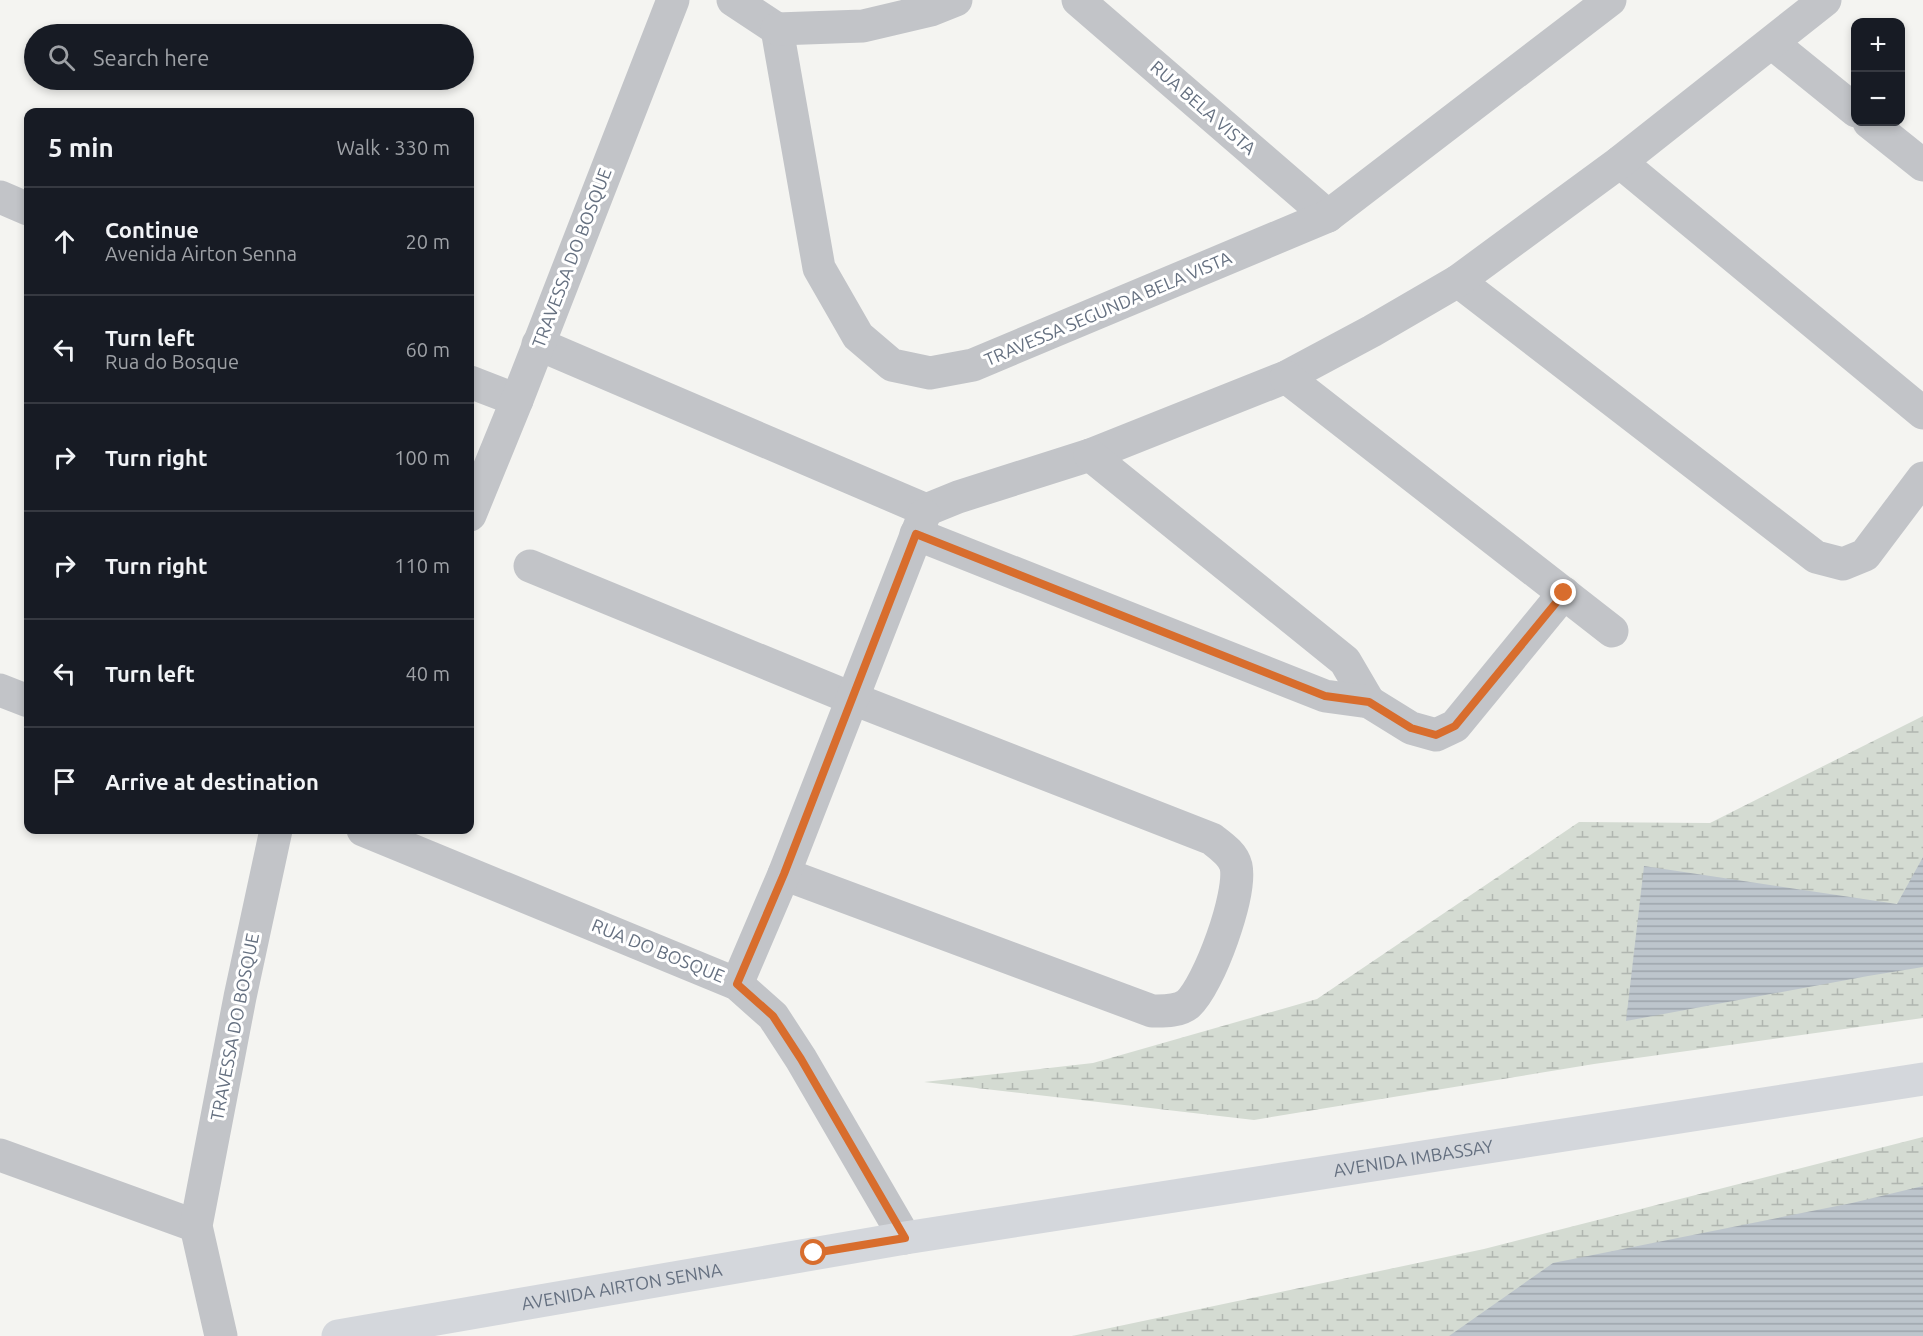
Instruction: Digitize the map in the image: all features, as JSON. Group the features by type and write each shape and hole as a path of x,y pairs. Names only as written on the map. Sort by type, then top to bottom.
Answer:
{"main road":[{"name":"AVENIDA IMBASSAY","path":"905,1238 1923,1079"},
{"name":"AVENIDA AIRTON SENNA","path":"338,1336 905,1238"}],"street":[{"name":"TRAVESSA DO BOSQUE","path":"474,506 673,0"},
{"path":"733,0 777,29 863,26 931,10 956,0"},
{"name":"RUA BELA VISTA","path":"1078,0 1328,216"},
{"name":"TRAVESSA SEGUNDA BELA VISTA","path":"777,29 819,268 858,336 892,365 930,373 974,365 1328,216 1610,0"},
{"path":"737,984 784,874 921,522 958,497 1090,455 1286,376 1372,331 1458,281 1620,162 1825,0"},
{"path":"1772,44 1851,107"},
{"path":"1874,126 1923,165"},
{"path":"1620,162 1923,413"},
{"path":"0,197 24,207"},
{"path":"1458,281 1816,557 1843,564 1865,555 1923,478"},
{"path":"538,344 921,522 1325,696 1369,702 1411,728 1436,735 1455,726 1564,593"},
{"path":"1286,376 1612,631"},
{"path":"474,384 517,400"},
{"path":"1090,455 1346,661 1369,702"},
{"path":"530,566 851,698 1212,839 1226,850 1235,863 1238,878 1234,906 1206,977 1187,1005 1170,1011 1152,1011 784,874"},
{"path":"0,690 24,699"},
{"name":"TRAVESSA DO BOSQUE","path":"221,1336 196,1226 240,997 275,834"},
{"name":"RUA DO BOSQUE","path":"373,834 737,984 773,1016 852,1144 905,1238"},
{"path":"0,1155 196,1226"}],"green space":[{"path":"1923,716 1923,1018 1594,1064 1254,1120 924,1082 1093,1063 1317,999 1579,822 1710,823"},
{"path":"1923,1137 1923,1336 1072,1336 1484,1249"}],"shaded area":[{"path":"1923,857 1923,967 1626,1021 1644,866 1897,904"},
{"path":"1923,1186 1923,1336 1449,1336 1553,1263 1852,1203"}],"route":[{"path":"814,1253 905,1238 852,1144 773,1016 737,984 784,874 916,534 1325,696 1369,702 1411,728 1436,735 1455,726 1564,593"}]}
